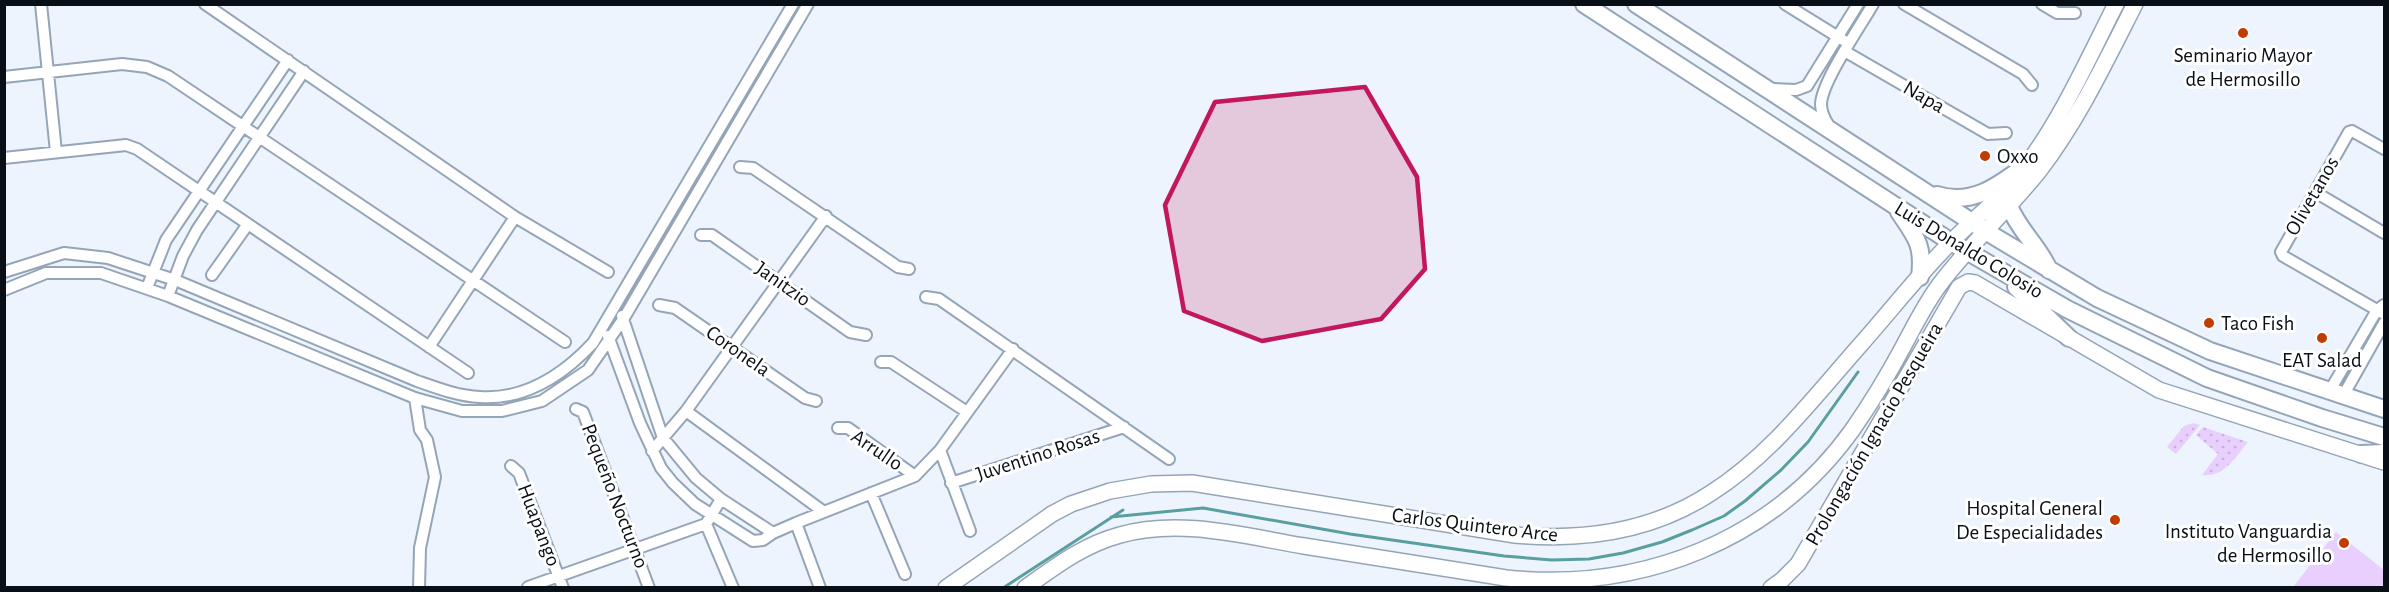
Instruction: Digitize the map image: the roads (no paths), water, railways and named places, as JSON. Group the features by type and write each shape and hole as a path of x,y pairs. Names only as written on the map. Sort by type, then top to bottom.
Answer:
{"main road":[{"name":"Luis Donaldo Colosio","path":"1584,4 1951,242 2067,309 2207,378 2322,418 2385,436"},
{"name":"Luis Donaldo Colosio","path":"1636,4 1987,232 2050,271 2126,313 2210,351 2385,409"},
{"name":"Carlos Quintero Arce","path":"946,588 1052,514 1090,497 1151,484 1213,485 1541,537 1592,535 1666,516 1704,497 1753,463 1951,242 1973,222 2025,166 2053,123 2116,4"},
{"path":"2125,4 2126,22"},
{"path":"1510,579 1571,582 1631,575 1689,558 1740,535 1769,516 1815,475 1854,428 1926,303 1967,252 2040,170 2073,121 2135,4"},
{"path":"1662,56 1666,42 1684,36"},
{"path":"1923,191 1955,200 1967,199 1991,189 2025,166"},
{"path":"1893,204 1917,236 1921,249 1920,277"},
{"path":"2009,206 2022,232 2039,250 2050,271"},
{"path":"1996,268 2068,338 2159,390 2385,462"},
{"name":"Prolongación Ignacio Pesqueira","path":"1770,588 1798,564 1959,287 1965,282 1975,283 2068,338"},
{"path":"1903,346 1905,378"},
{"path":"2361,454 2385,453"},
{"path":"1025,588 1075,552 1089,546 1122,534 1173,527 1207,530 1510,579 1547,588"},
{"path":"1621,588 1631,575"}],"street":[{"path":"41,4 56,152"},
{"path":"206,4 515,217 608,272"},
{"path":"4,272 64,253 108,258 152,271 417,381 454,393 480,397 503,396 549,381 575,362 603,327 793,4"},
{"path":"4,290 46,273 101,273 168,296 415,398 462,411 502,411 542,401 588,370 610,340 808,4"},
{"name":"Napa","path":"1785,4 1839,38 1848,48 1988,134 2006,133"},
{"path":"1763,88 1796,90 1807,86 1839,38 1858,4"},
{"path":"1830,129 1824,117 1821,102 1828,83 1873,4"},
{"path":"1904,4 2023,74 2032,85"},
{"path":"2042,4 2057,13 2075,13"},
{"path":"147,288 166,240 288,60"},
{"path":"4,77 122,64 147,67 168,76 565,342"},
{"path":"168,296 183,256 214,201 304,71"},
{"path":"745,84 758,90"},
{"name":"Olivetanos","path":"2382,310 2281,255 2350,131 2385,149"},
{"path":"4,158 126,145 137,149 468,373"},
{"path":"740,167 753,168 898,267 909,269"},
{"path":"2315,192 2385,233"},
{"path":"652,451 686,411 826,216"},
{"path":"429,347 515,217"},
{"path":"212,275 248,225"},
{"name":"Janitzio","path":"701,235 712,235 850,332 866,335"},
{"path":"926,297 939,299 1169,459"},
{"name":"Coronela","path":"659,305 675,308 806,398 816,401"},
{"path":"614,307 624,318 663,438 696,478 721,499 773,533"},
{"path":"2336,394 2382,310"},
{"path":"2336,394 2385,323"},
{"path":"603,327 652,451 673,483 709,519 753,541 763,540 796,523 915,476 940,450 1012,349"},
{"path":"881,362 891,362 967,412"},
{"path":"415,398 420,430 427,440 435,477 420,548 419,588"},
{"name":"Pequeño Nocturno","path":"576,410 583,412 649,588"},
{"path":"686,411 824,512"},
{"name":"Juventino Rosas","path":"951,483 1124,427"},
{"name":"Arrullo","path":"838,428 848,428 915,476"},
{"path":"940,450 970,531"},
{"name":"Huapango","path":"511,466 519,473 561,582"},
{"path":"871,493 905,574"},
{"path":"528,587 561,582 709,519 721,499"},
{"path":"709,519 734,588"},
{"path":"796,523 820,588"}],"waterway":[{"path":"1111,517 1203,508 1350,534 1504,556 1552,560 1589,559 1623,553 1662,542 1692,530 1724,516 1745,501 1781,470 1808,442 1858,372"},
{"path":"1003,588 1123,510"}],"place":[{"name":"Seminario Mayor de Hermosillo","path":"2243,33"},
{"name":"Oxxo","path":"1985,156"},
{"name":"Taco Fish","path":"2209,323"},
{"name":"EAT Salad","path":"2322,338"},
{"name":"Hospital General De Especialidades","path":"2115,520"},
{"name":"Instituto Vanguardia de Hermosillo","path":"2344,543"}]}
